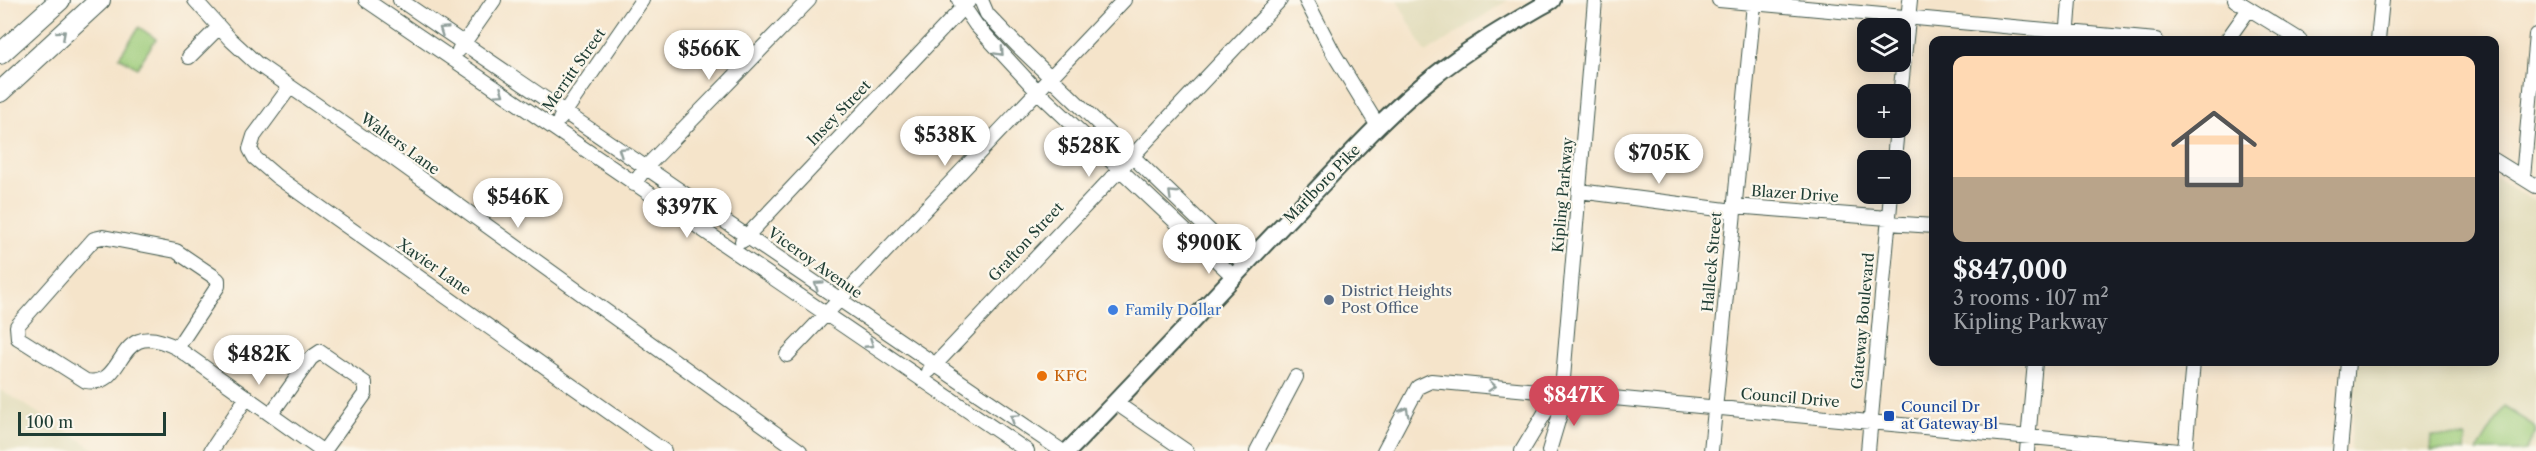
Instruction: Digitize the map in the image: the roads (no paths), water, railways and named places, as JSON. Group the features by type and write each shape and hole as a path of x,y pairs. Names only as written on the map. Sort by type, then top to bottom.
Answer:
{"highway":[{"path":"41,16 55,0"},
{"path":"0,54 60,0"},
{"path":"0,92 100,0"}],"main road":[{"name":"Marlboro Pike","path":"1068,451 1378,126 1448,66 1491,36 1551,0"}],"street":[{"name":"Walters Lane","path":"195,0 256,63 800,451"},
{"path":"366,0 1027,451"},
{"name":"Viceroy Avenue","path":"399,0 1062,451"},
{"path":"452,59 494,0"},
{"name":"Merritt Street","path":"553,129 642,0"},
{"path":"634,184 646,167 809,0"},
{"path":"981,0 987,14 1131,155 1239,270"},
{"path":"787,355 1124,0"},
{"name":"Grafton Street","path":"923,378 1131,155 1280,0"},
{"path":"1306,0 1334,54 1378,126"},
{"name":"Kipling Parkway","path":"1550,451 1559,422 1562,393 1595,0"},
{"path":"1720,0 1909,16 2059,36"},
{"path":"1901,84 1910,0"},
{"path":"2067,36 2070,0"},
{"path":"2235,0 2293,36"},
{"path":"2378,36 2382,0"},
{"path":"964,2 976,25 1037,91 1119,168 1239,270"},
{"name":"Insey Street","path":"734,251 964,2"},
{"name":"Halleck Street","path":"1711,451 1754,4"},
{"path":"2230,36 2249,9"},
{"path":"189,57 219,27"},
{"path":"2523,177 2536,34"},
{"name":"Xavier Lane","path":"290,87 254,136 250,149 255,159 276,177 664,451"},
{"path":"2499,163 2536,186"},
{"name":"Blazer Drive","path":"1580,190 1734,209 1888,220 1929,225"},
{"name":"Gateway Boulevard","path":"1868,451 1890,204"},
{"path":"177,348 217,289 218,280 176,251 103,237 94,240 17,326 18,338 22,341 86,381 96,382 108,376 128,349 138,340 148,337 156,339 177,348 323,451 365,394 365,383 320,352 311,358 272,414"},
{"path":"2028,444 2035,366"},
{"path":"2185,451 2193,366"},
{"path":"2340,451 2348,366"},
{"path":"1257,451 1296,377"},
{"name":"Council Drive","path":"1384,451 1418,387 1424,382 1434,381 1871,422 2028,444 2178,451"},
{"path":"1522,451 1546,411 1562,393"},
{"path":"211,451 247,397"},
{"path":"1116,403 1186,451"}],"place":[{"name":"District Heights Post Office","path":"1329,300"},
{"name":"Family Dollar","path":"1113,310"},
{"name":"KFC","path":"1042,376"},
{"name":"Council Dr at Gateway Bl","path":"1889,416"}]}
